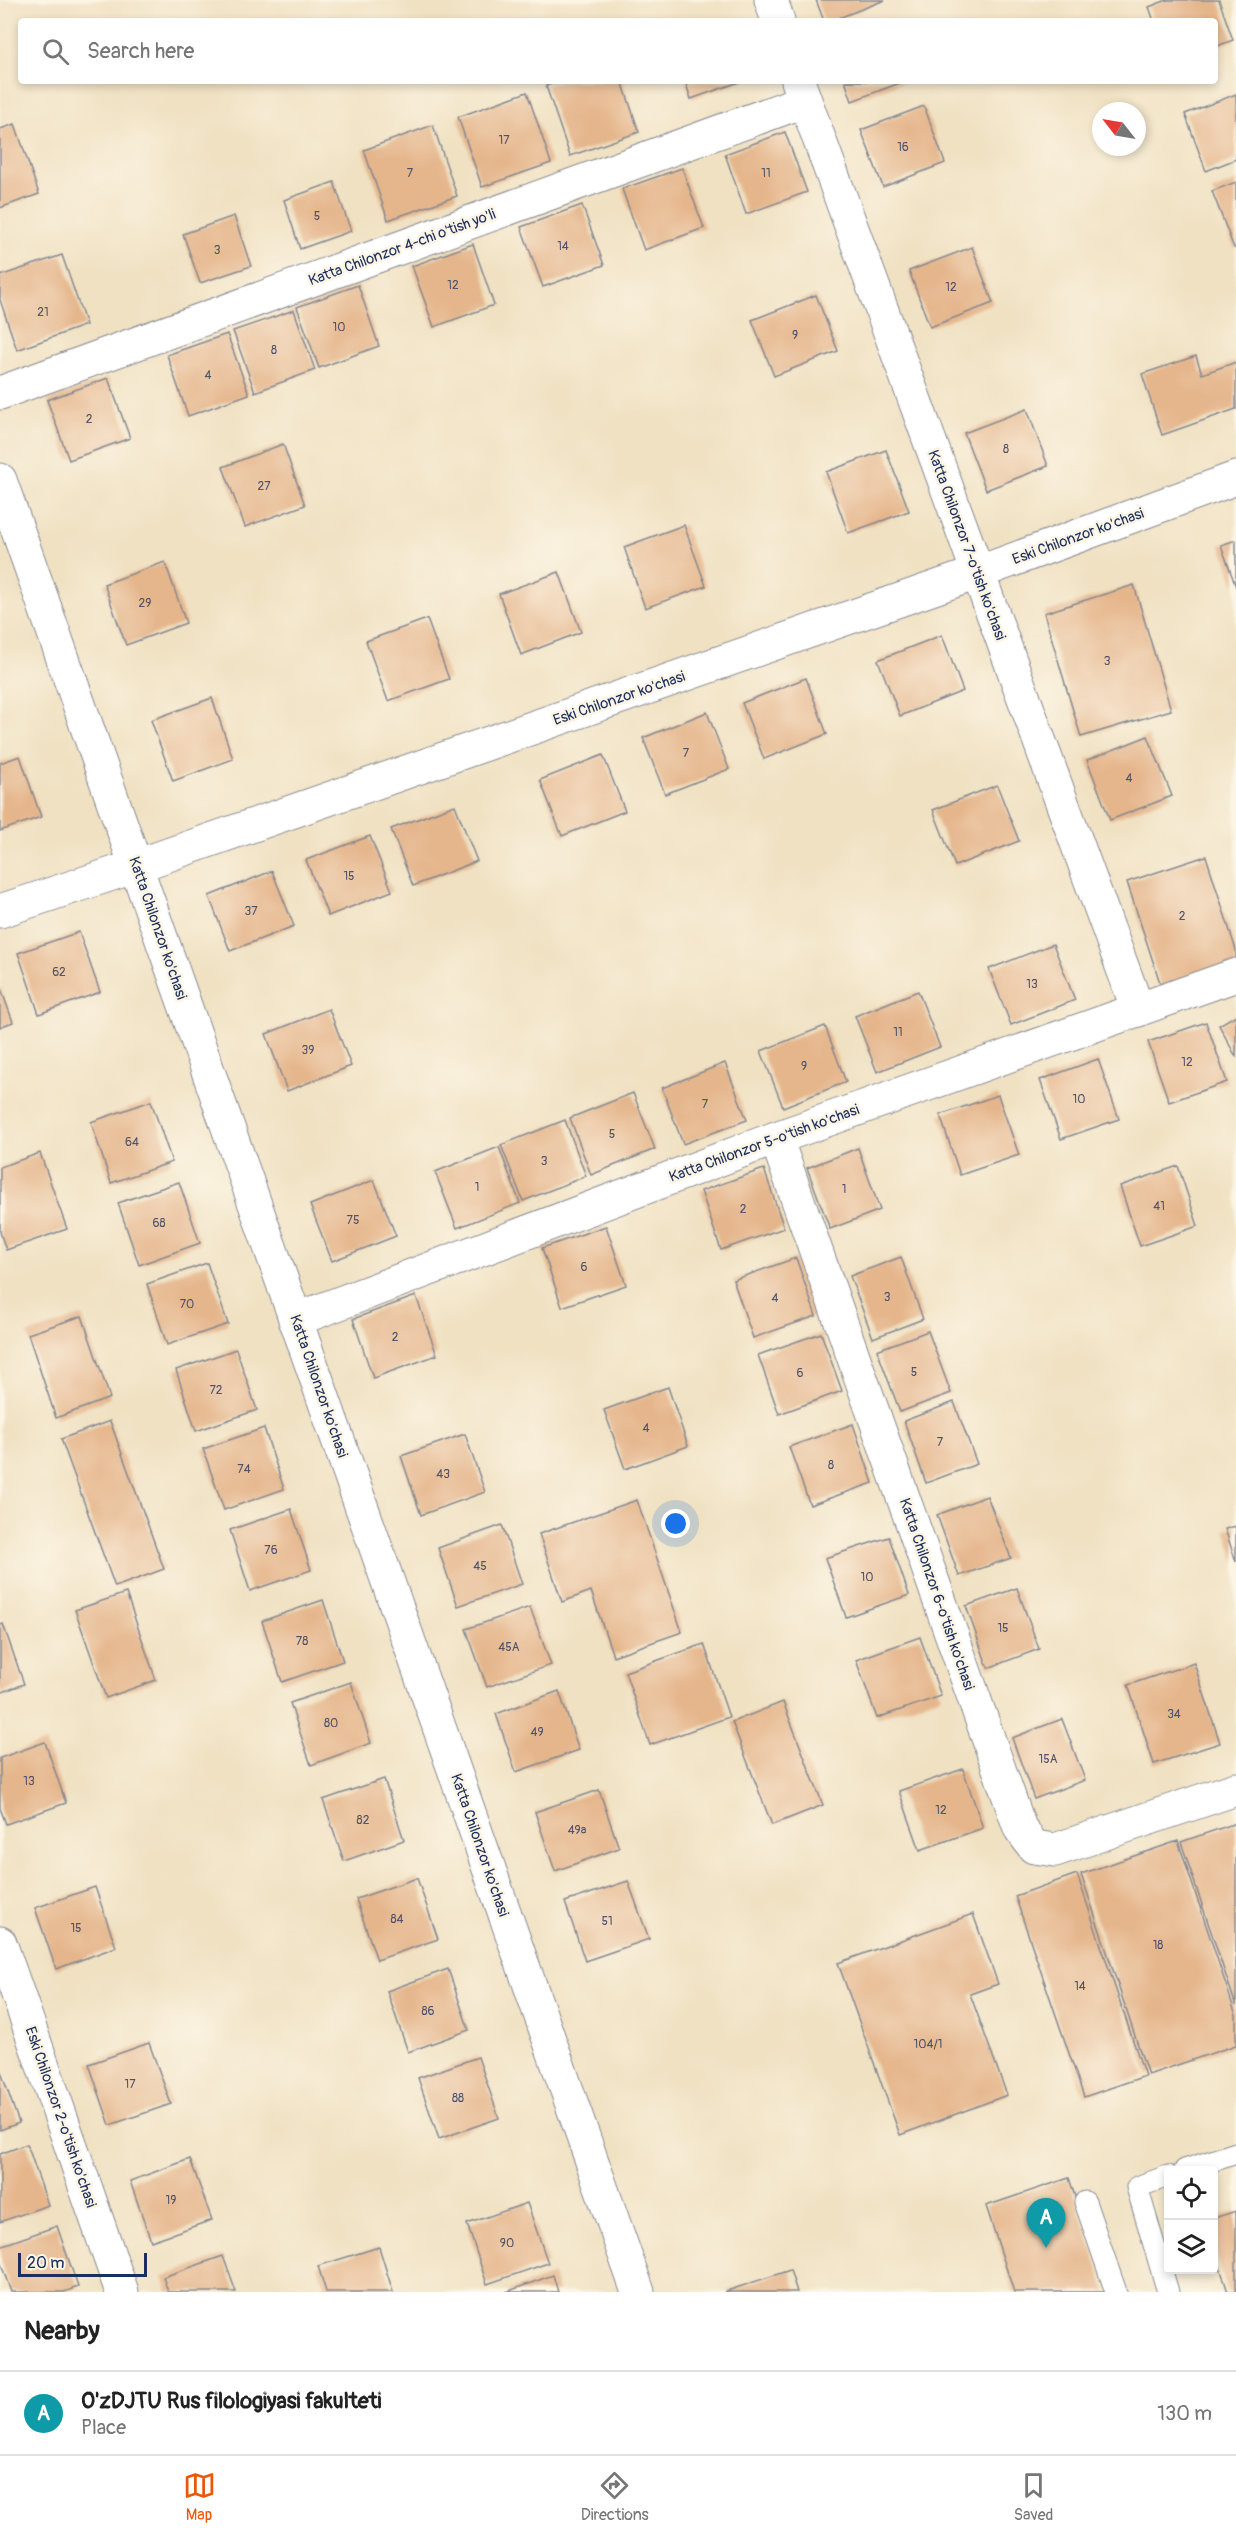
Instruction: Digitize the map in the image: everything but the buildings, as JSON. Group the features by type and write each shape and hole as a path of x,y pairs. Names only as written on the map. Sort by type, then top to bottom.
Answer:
{"street":[{"path":"771,0 777,18"},
{"name":"Katta Chilonzor 4-chi o'tish yo'li","path":"0,393 801,91"},
{"name":"Katta Chilonzor 7-o'tish ko'chasi","path":"801,91 1138,1010"},
{"name":"Eski Chilonzor ko'chasi","path":"0,911 136,866 977,573 1236,478"},
{"name":"Katta Chilonzor ko'chasi","path":"0,480 638,2292"},
{"name":"Katta Chilonzor 5-o'tish ko'chasi","path":"295,1320 776,1138 1236,975"},
{"name":"Katta Chilonzor 6-o'tish ko'chasi","path":"776,1138 1020,1828 1034,1847 1054,1850 1236,1789"},
{"name":"Eski Chilonzor 2-o'tish ko'chasi","path":"0,1943 122,2292"}],"lane":[{"path":"1197,2166 1236,2153"},
{"path":"1164,2177 1137,2187 1168,2292"},
{"path":"1084,2202 1116,2292"}],"place":[{"name":"O'zDJTU Rus filologiyasi fakulteti","path":"1046,2248"}]}
